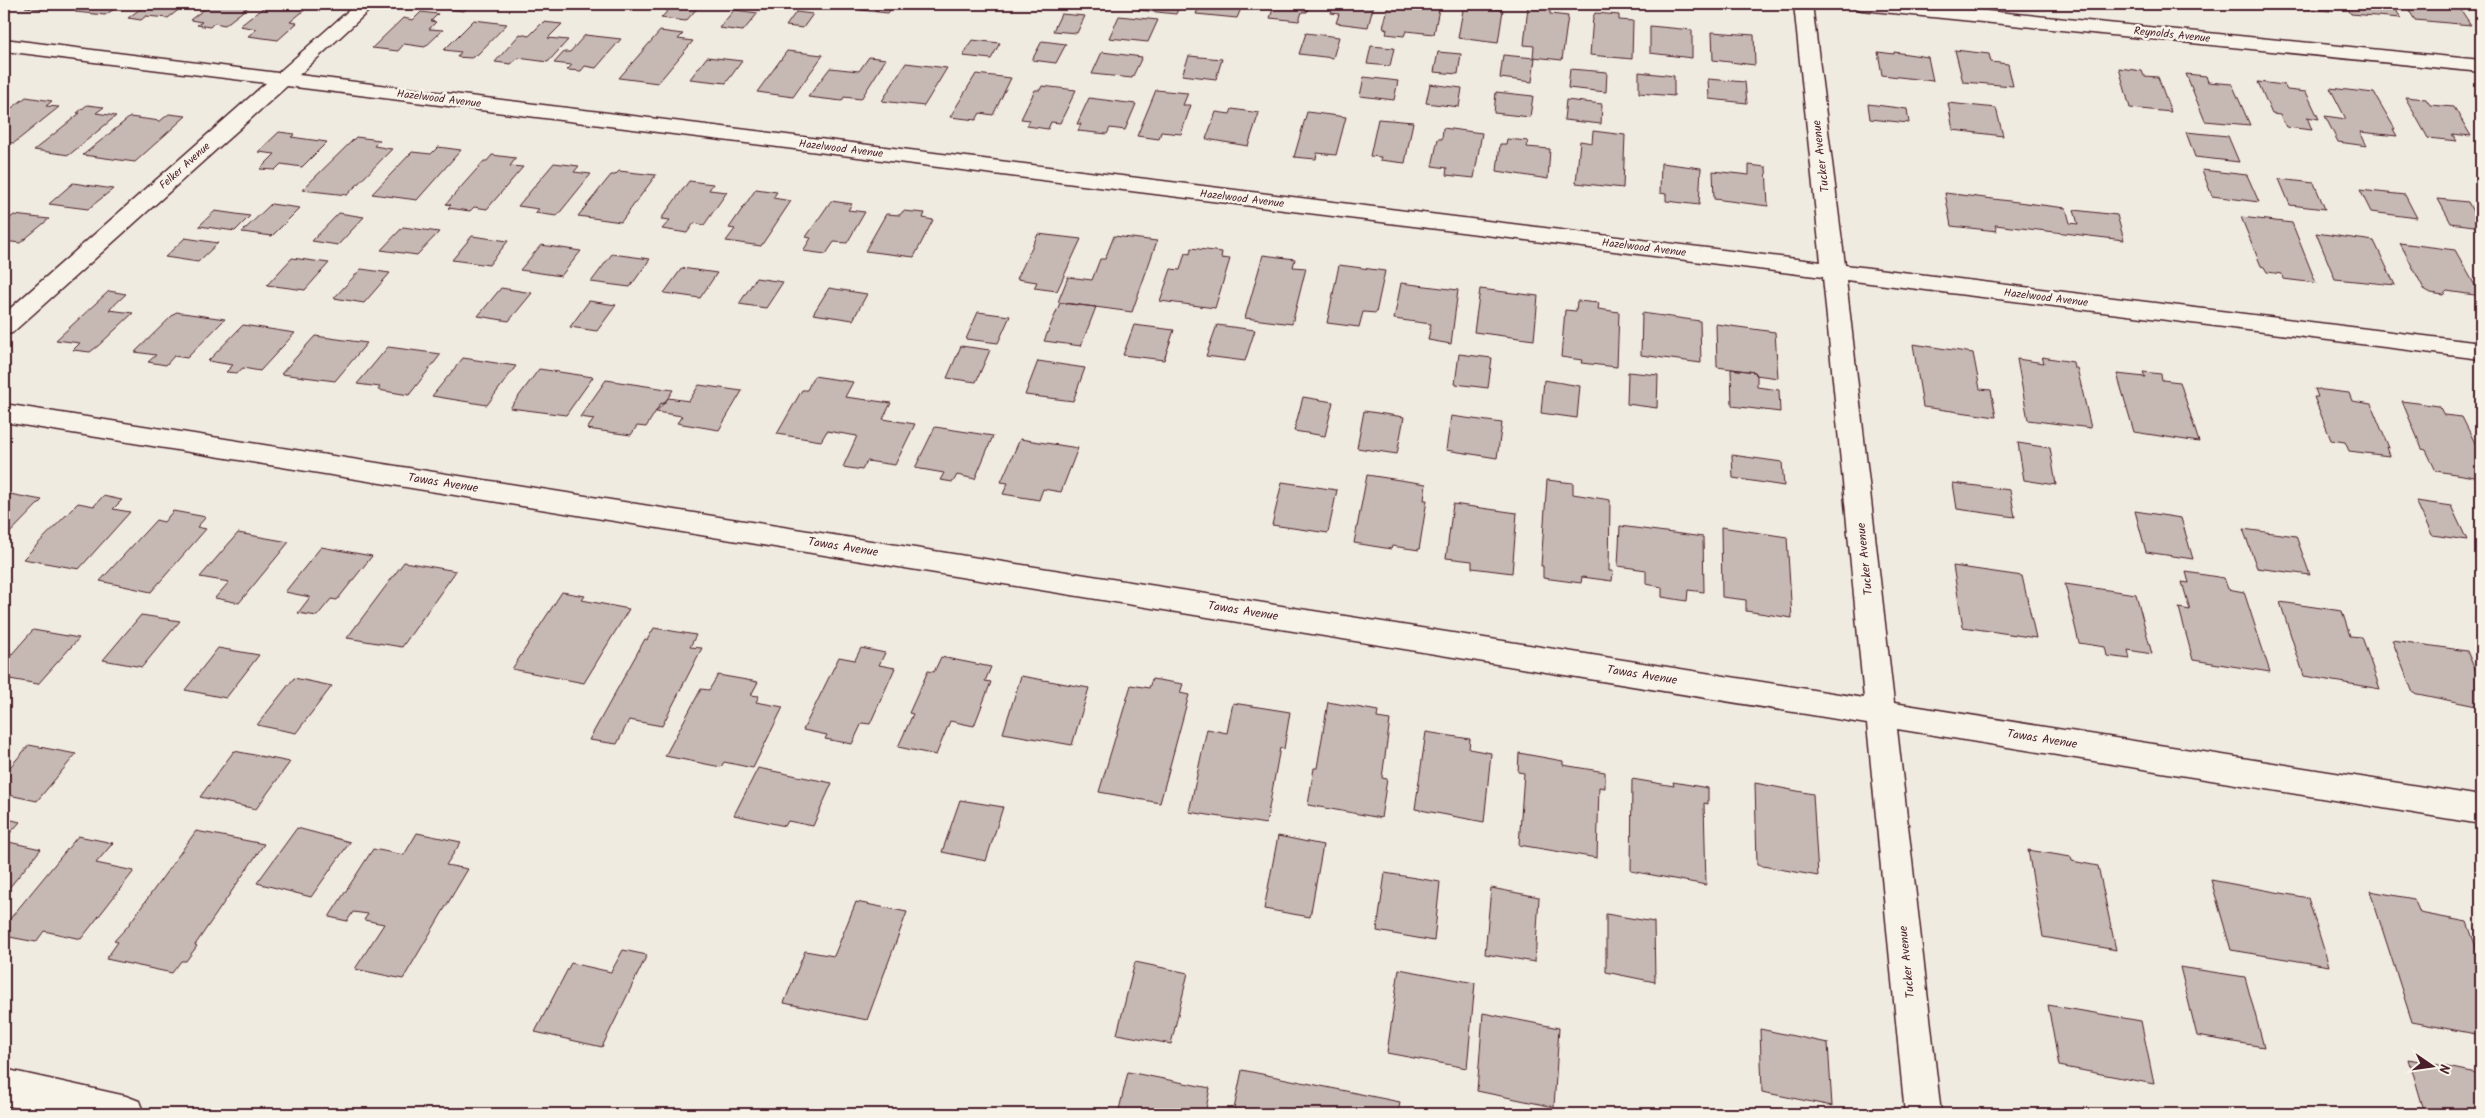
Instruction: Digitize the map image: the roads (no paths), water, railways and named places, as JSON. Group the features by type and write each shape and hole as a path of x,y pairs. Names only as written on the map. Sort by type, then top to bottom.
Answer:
{"street":[{"name":"Felker Avenue","path":"4,327 367,4"},
{"name":"Tucker Avenue","path":"1803,4 1834,272 1923,1114"},
{"name":"Reynolds Avenue","path":"1862,4 2481,66"},
{"name":"Hazelwood Avenue","path":"4,45 2481,351"},
{"name":"Tawas Avenue","path":"4,413 2481,810"},
{"path":"4,1087 126,1114"}]}
